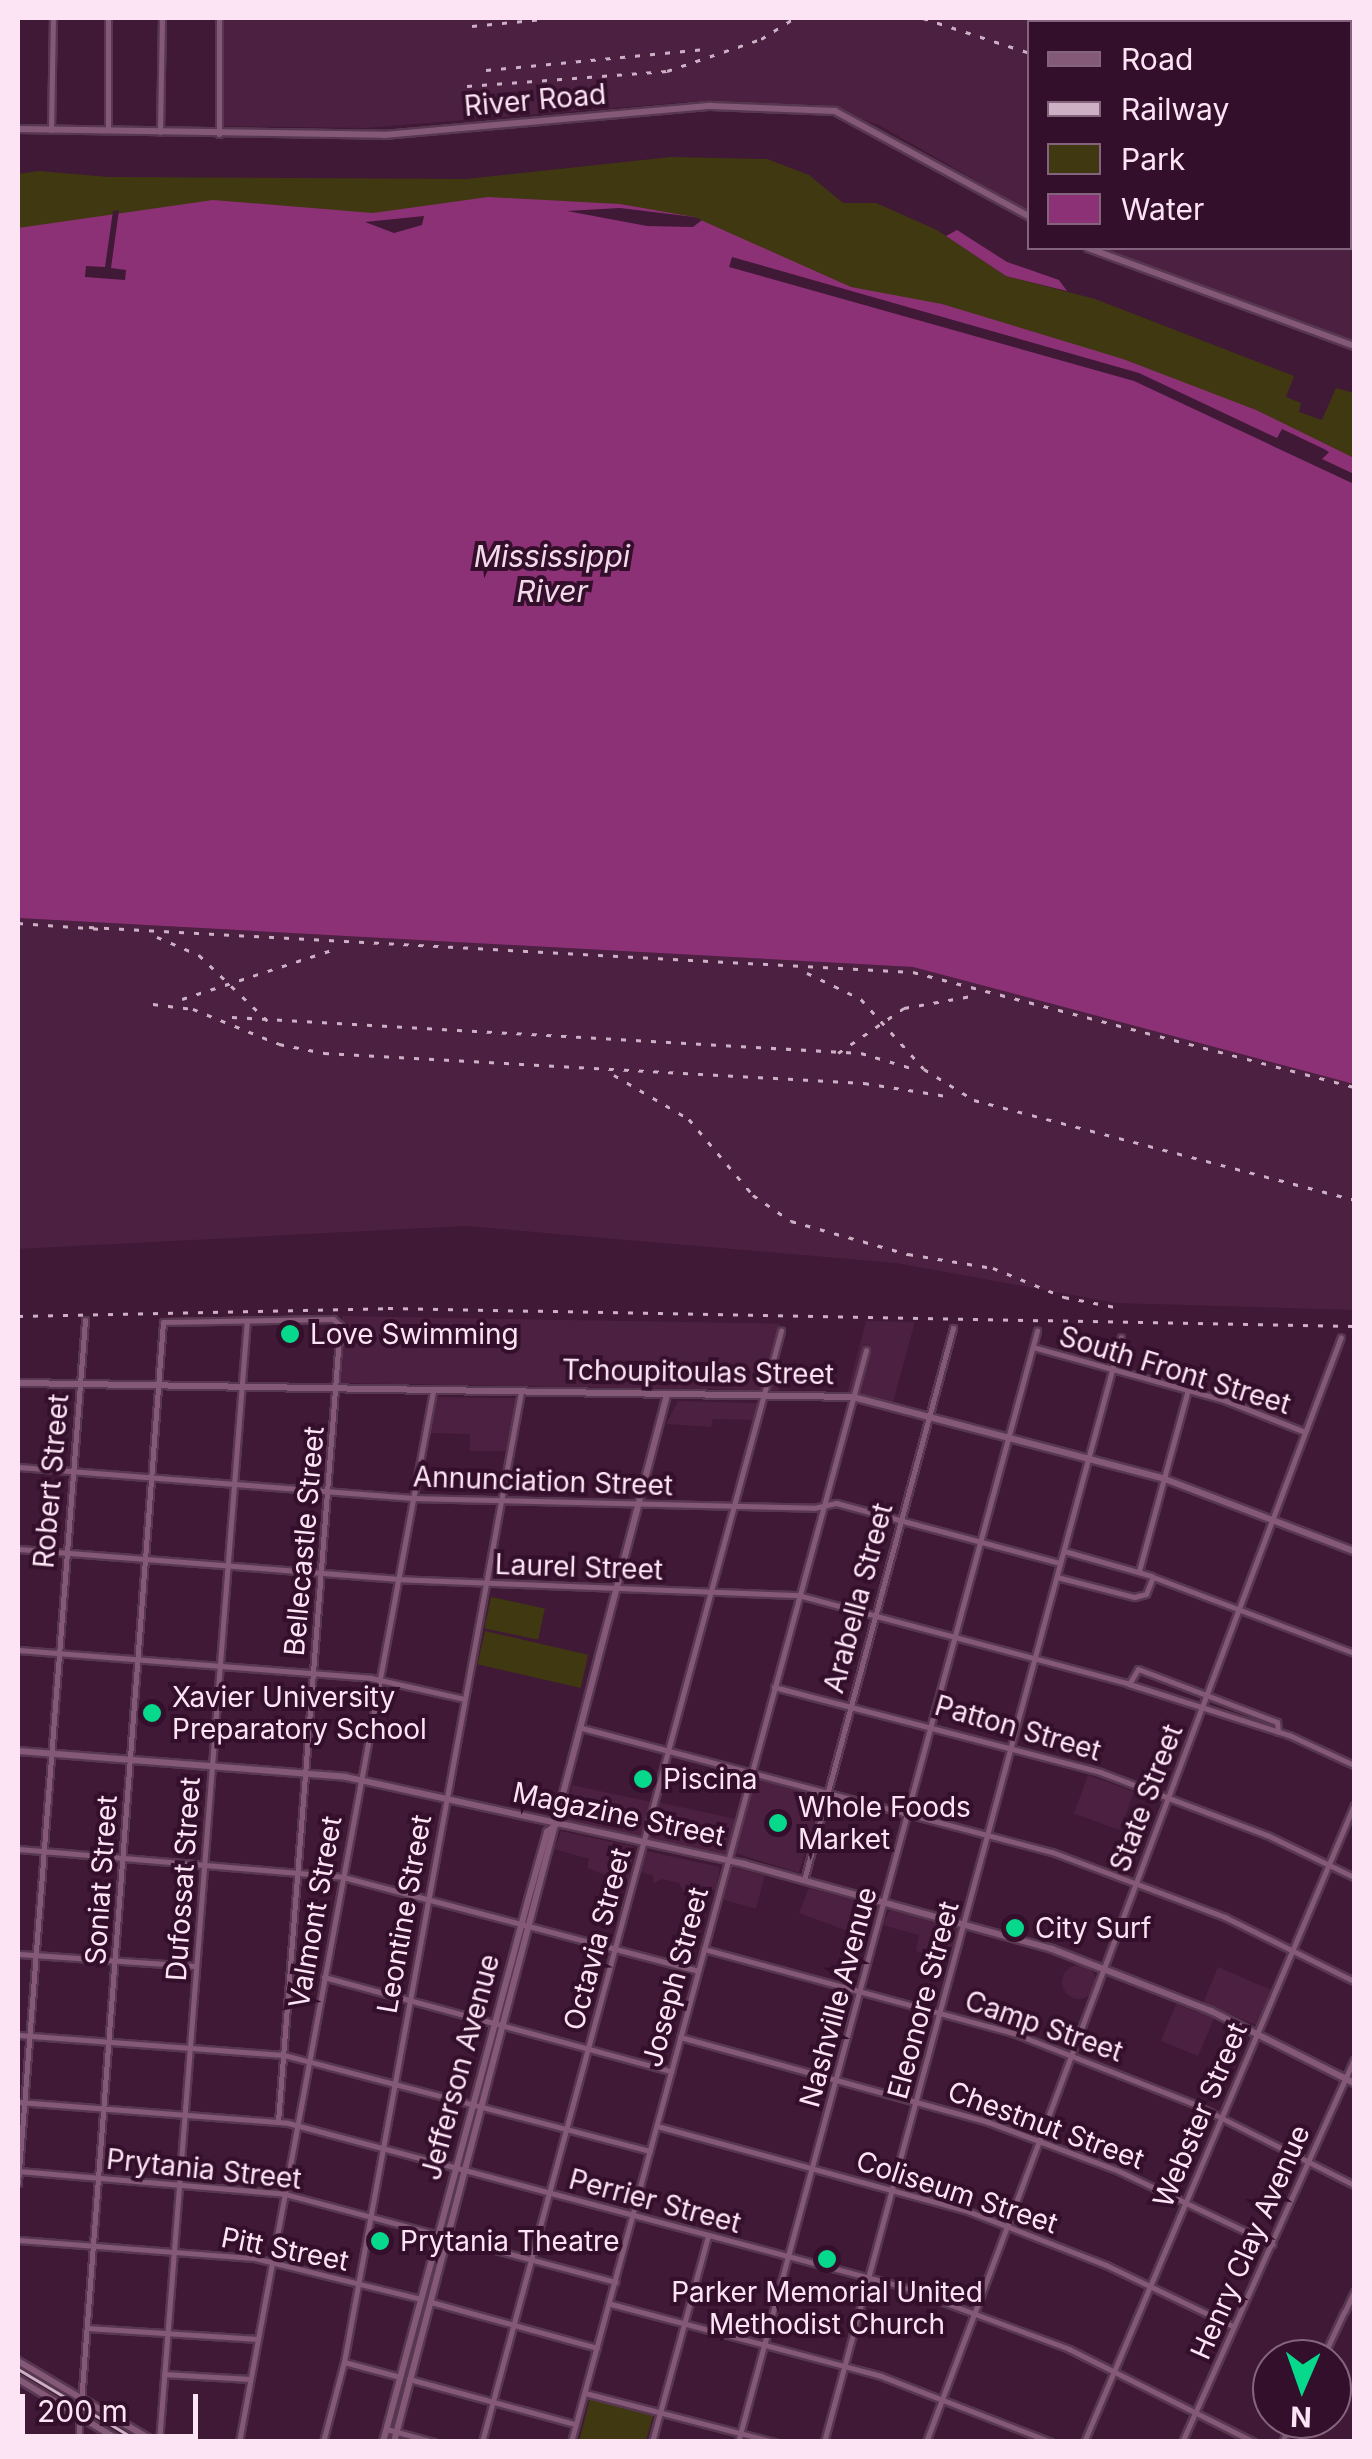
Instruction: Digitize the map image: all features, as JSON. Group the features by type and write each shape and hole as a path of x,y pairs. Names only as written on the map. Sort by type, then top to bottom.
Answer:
{"street":[{"path":"52,130 53,18"},
{"path":"108,18 108,132"},
{"path":"160,132 162,18"},
{"path":"219,18 219,134"},
{"name":"River Road","path":"18,130 398,134 711,106 835,111 1027,215"},
{"path":"1093,250 1354,346"},
{"name":"Robert Street","path":"18,2183 20,2102 85,1320"},
{"name":"Bellecastle Street","path":"247,1320 340,1322 278,2122"},
{"name":"Soniat Street","path":"78,2442 164,1322 247,1320"},
{"name":"Dufossat Street","path":"157,2442 247,1320"},
{"name":"Arabella Street","path":"804,1880 953,1328"},
{"name":"Octavia Street","path":"482,2442 781,1331"},
{"name":"Nashville Avenue","path":"738,2442 1037,1331"},
{"name":"Eleonore Street","path":"824,2442 1122,1337"},
{"name":"State Street","path":"926,2442 1341,1337"},
{"name":"South Front Street","path":"1034,1347 1188,1389 1305,1432"},
{"name":"Joseph Street","path":"572,2442 866,1350"},
{"name":"Tchoupitoulas Street","path":"18,1383 852,1398 1165,1479 1354,1551"},
{"path":"1139,1571 1188,1389"},
{"name":"Valmont Street","path":"240,2442 433,1391"},
{"name":"Leontine Street","path":"323,2442 344,2362 522,1392"},
{"name":"Jefferson Avenue","path":"394,2442 425,2300 478,2105 504,2028 548,1832 557,1824 667,1394"},
{"name":"Annunciation Street","path":"18,1468 411,1498 639,1504 836,1503 1060,1563"},
{"name":"Laurel Street","path":"18,1549 397,1579 798,1596 1128,1684 1201,1711 1278,1732 1354,1765"},
{"path":"1064,1551 1154,1576 1354,1654"},
{"path":"1057,1576 1134,1597 1146,1594 1154,1576"},
{"path":"18,1650 378,1679 464,1700"},
{"name":"Laurel Street","path":"1128,1684 1138,1669 1277,1722 1278,1732"},
{"name":"Patton Street","path":"774,1687 1012,1746 1168,1798 1354,1877"},
{"path":"582,1728 988,1835 1135,1883 1292,1948 1354,1981"},
{"name":"Magazine Street","path":"18,1751 359,1780 727,1860 964,1923 1103,1968 1256,2033 1354,2083"},
{"name":"Webster Street","path":"1084,2442 1354,1805"},
{"path":"18,1850 343,1877 698,1971"},
{"name":"Jefferson Avenue","path":"478,2105 495,2025 526,1927"},
{"name":"Camp Street","path":"704,1949 940,2012 1071,2055 1220,2117 1354,2184"},
{"path":"18,1954 196,1966"},
{"path":"324,1977 671,2071"},
{"path":"18,2035 284,2055 650,2151"},
{"name":"Chestnut Street","path":"680,2037 917,2100 1040,2141 1186,2201 1272,2244"},
{"name":"Henry Clay Avenue","path":"1182,2442 1354,2060"},
{"name":"Perrier Street","path":"20,2102 298,2126 869,2277 974,2310 1114,2370 1254,2442"},
{"name":"Coliseum Street","path":"657,2126 893,2189 1007,2226 1233,2326"},
{"name":"Prytania Street","path":"18,2171 286,2194 615,2282"},
{"path":"652,2442 708,2236"},
{"name":"Pitt Street","path":"18,2240 272,2262 597,2348"},
{"path":"1331,2339 1354,2292"},
{"path":"610,2303 844,2367 942,2398 1051,2442"},
{"path":"87,2328 258,2339"},
{"path":"18,2361 157,2442"},
{"path":"344,2362 576,2424"},
{"path":"164,2374 250,2380"},
{"name":"Jefferson Avenue","path":"382,2442 405,2378"},
{"path":"18,2379 122,2442"},
{"path":"585,2393 776,2442"},
{"path":"386,2428 434,2442"}],"shaded area":[{"path":"215,18 1354,18 1354,342 1106,250 1352,250 1352,20 1027,20 1027,210 879,125 820,105 703,101 366,128 215,126"},
{"path":"18,918 913,967 1354,1084 1354,1310 1116,1303 896,1263 465,1226 18,1249"},
{"path":"342,1316 780,1324 779,1391 341,1383"},
{"path":"866,1321 915,1322 893,1402 847,1393"},
{"path":"435,1397 517,1398 507,1451 470,1451 470,1434 427,1433"},
{"path":"678,1401 758,1403 754,1420 713,1419 711,1427 666,1424"},
{"path":"1088,1775 1134,1792 1120,1830 1074,1814"},
{"name":"Whole Foods Market","path":"756,1777 822,1797 799,1873 733,1853"},
{"path":"572,1785 650,1802 643,1837 565,1820"},
{"path":"657,1802 735,1819 727,1856 649,1839"},
{"path":"561,1831 635,1847 628,1883 587,1868 589,1859 554,1849"},
{"path":"646,1851 720,1867 716,1891 697,1885 685,1895 679,1883 662,1879 653,1884 654,1876 640,1872"},
{"path":"732,1867 765,1876 756,1909 723,1900"},
{"path":"809,1888 872,1905 864,1937 799,1913"},
{"path":"890,1910 958,1927 949,1961 916,1951 919,1935 882,1925"},
{"path":"1079,1965 1091,1970 1096,1982 1091,1994 1079,1999 1067,1994 1062,1982 1067,1970"},
{"path":"1218,1967 1271,1990 1256,2025 1218,2009 1198,2056 1161,2041 1176,2004 1199,2013"}],"green space":[{"path":"671,157 767,159 809,175 843,203 876,203 937,230 1006,276 1095,299 1294,376 1286,397 1301,403 1299,412 1322,420 1336,388 1354,393 1354,465 18,235 18,174 39,171 109,177 466,179"},
{"path":"491,1597 545,1608 538,1640 484,1628"},
{"path":"485,1631 588,1655 581,1688 477,1664"},
{"path":"590,2399 653,2416 646,2441 579,2441"}],"water":[{"name":"Mississippi River","path":"488,197 620,204 694,217 851,287 942,304 1123,359 1256,410 1354,458 1354,1084 913,967 18,918 18,228 213,200 373,213"},
{"path":"957,230 1007,262 1059,280 1067,291 1006,276 946,236"}],"pier":[{"path":"620,208 702,220 693,227 647,226 567,211"},
{"path":"119,210 111,268 126,270 125,280 85,277 86,266 105,267 113,211"},
{"path":"424,216 422,225 394,233 365,222"},
{"path":"732,257 1139,373 1277,438 1282,429 1324,449 1329,452 1322,459 1354,474 1354,484 1134,381 729,267"}],"tram line":[{"path":"18,2369 140,2442"}],"railway":[{"path":"467,86 667,71 761,39 794,18"},
{"path":"923,18 1027,52"},
{"path":"472,26 544,19"},
{"path":"486,70 705,49"},
{"path":"18,923 102,929"},
{"path":"89,927 913,972 1354,1087"},
{"path":"157,937 199,955 270,1023"},
{"path":"182,999 338,948"},
{"path":"807,973 861,999 924,1069 974,1100 1354,1200"},
{"path":"838,1053 904,1008 977,995"},
{"path":"153,1004 193,1009 279,1044 324,1053 864,1083 953,1097"},
{"path":"232,1017 861,1053 918,1070"},
{"path":"614,1075 689,1119 753,1195 791,1221 908,1254 993,1268 1064,1297 1115,1307"},
{"path":"18,1316 388,1308 1354,1326"}],"place":[{"name":"Love Swimming","path":"290,1334"},
{"name":"Xavier University Preparatory School","path":"152,1713"},
{"name":"Piscina","path":"643,1779"},
{"name":"Whole Foods Market","path":"778,1823"},
{"name":"City Surf","path":"1015,1928"},
{"name":"Prytania Theatre","path":"380,2241"},
{"name":"Parker Memorial United Methodist Church","path":"827,2259"}]}
